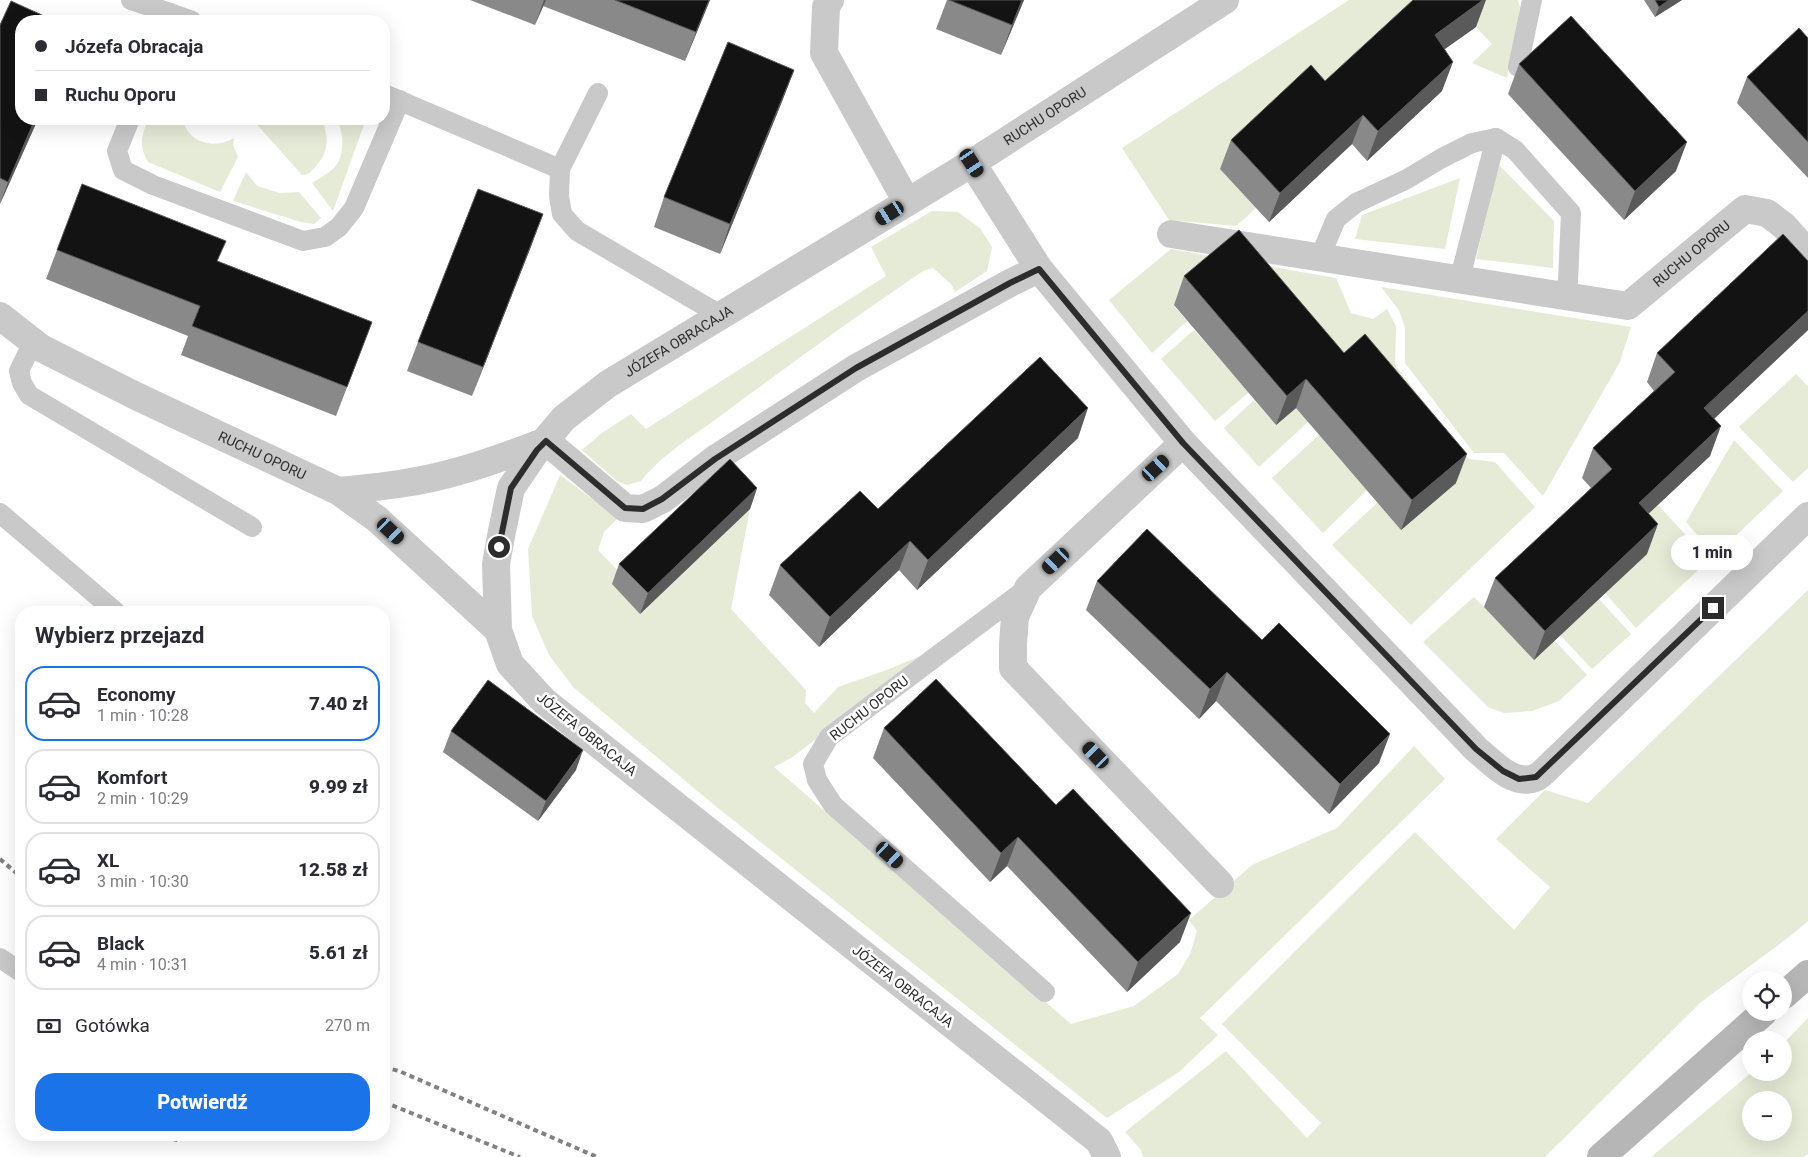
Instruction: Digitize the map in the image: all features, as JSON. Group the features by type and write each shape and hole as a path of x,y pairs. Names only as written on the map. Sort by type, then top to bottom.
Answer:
{"main road":[{"path":"1792,988 1808,974"},
{"path":"1601,1157 1754,1021"}],"street":[{"path":"830,0 826,7 824,53 906,202"},
{"name":"RUCHU OPORU","path":"972,163 1225,0"},
{"path":"972,163 1039,269 1183,443 1476,749 1503,771 1519,779 1536,777 1557,759 1808,516"},
{"name":"JÓZEFA OBRACAJA","path":"972,163 608,384 564,418 537,450 511,488 496,564 498,630 510,664 544,701 1098,1141 1107,1157"},
{"name":"RUCHU OPORU","path":"1171,234 1628,306 1745,209 1767,214 1784,226 1808,253"},
{"path":"338,491 401,484 458,472 546,441 625,508 643,509 662,499 715,459 856,368 1039,269"},
{"name":"RUCHU OPORU","path":"0,316 41,348 136,396 338,491 377,519 498,630"},
{"name":"RUCHU OPORU","path":"1183,443 1028,588 1015,617 1012,644 1013,668 1220,884"}],"lane":[{"path":"131,0 165,15"},
{"path":"1518,67 1532,0"},
{"path":"598,92 560,169 559,196 562,214 577,231 722,316"},
{"path":"392,97 560,169"},
{"path":"128,125 117,151 123,170 153,185 303,241 324,237 339,227 354,208 382,125"},
{"path":"1461,280 1496,138"},
{"path":"1323,258 1325,246 1336,219 1356,203 1407,179 1472,143 1496,138 1515,150 1571,213 1568,281 1563,296"},
{"path":"33,342 18,371 29,395 252,527"},
{"path":"0,513 109,606"},
{"name":"RUCHU OPORU","path":"1028,588 828,737 813,764 817,780 833,805 1045,992"},
{"path":"0,958 15,968"}],"green space":[{"path":"1349,0 1434,0 1256,208 1236,226 1169,220 1122,148"},
{"path":"1451,0 1518,0 1520,7 1507,78 1472,63 1492,44"},
{"path":"146,125 185,125 192,135 203,142 215,144 234,138 233,145 238,157 220,192 148,162 142,145"},
{"path":"257,125 324,125 327,144 323,156 311,172 302,175"},
{"path":"339,125 364,125 333,211 312,183 337,165 342,153"},
{"path":"1498,164 1554,221 1553,268 1476,259"},
{"path":"246,172 257,186 280,193 299,192 321,218 314,224 301,222 233,201"},
{"path":"1460,178 1445,249 1355,239 1362,215"},
{"path":"932,211 958,212 980,228 992,247 987,271 955,292 951,284 933,268 923,271 822,341 679,445 658,462 641,481 627,485 617,481 582,450 602,433 631,414 646,429 886,276 871,247"},
{"path":"1171,249 1336,278 1351,313 1373,319 1387,309 1396,326 1395,365 1469,459 1495,462 1535,507 1411,625 1332,545 1378,502 1456,483 1174,306 1187,321 1152,353 1109,300"},
{"path":"1381,287 1631,327 1620,362 1543,496 1504,453 1474,453 1405,363 1405,328 1399,310"},
{"path":"1194,330 1249,392 1215,421 1161,359"},
{"path":"1796,374 1808,386 1808,468 1793,482 1739,427"},
{"path":"1254,400 1276,425 1297,407 1309,421 1259,467 1224,428"},
{"path":"1319,435 1367,490 1323,533 1272,478"},
{"path":"1734,440 1783,491 1715,555 1686,522"},
{"path":"560,475 618,518 604,532 598,550 622,575 640,614 750,509 731,609 806,690 805,703 814,713 838,687 933,651 791,758 774,767 1071,1024 1134,1006 1178,974 1190,954 1197,931 1189,920 1252,865 1337,828 1414,746 1445,779 1200,1018 1218,1035 1179,1072 1107,1118 713,804 573,687 549,655 532,616 528,549"},
{"path":"1658,505 1709,560 1636,628 1605,593 1631,530"},
{"path":"1808,590 1808,921 1700,1003 1545,1157 1143,1157 1141,1150 1125,1132 1226,1051 1307,1138 1321,1123 1222,1024 1415,832 1514,930 1550,887 1496,839 1545,790 1588,803"},
{"path":"1474,597 1484,607 1554,640 1587,675 1559,701 1532,711 1504,713 1488,707 1423,642"},
{"path":"1599,599 1631,634 1592,669 1560,635"},
{"path":"1808,1018 1808,1154 1804,1157 1651,1157 1742,1081 1792,1081 1792,1035"}],"building":[{"path":"615,0 709,0 696,32"},
{"path":"949,0 1022,0 1012,25"},
{"path":"1413,0 1483,0 1435,35 1453,62 1378,131 1363,115 1280,193 1231,140 1311,65 1325,81"},
{"path":"1655,0 1669,0 1659,7"},
{"path":"11,1 42,15 15,15 15,125 32,125 8,182 0,178 0,25"},
{"path":"1571,16 1687,142 1635,191 1519,64"},
{"path":"1799,28 1808,38 1808,142 1747,77"},
{"path":"728,42 794,70 730,224 664,197"},
{"path":"82,184 226,241 217,261 372,322 347,387 192,326 200,306 57,250"},
{"path":"478,189 543,214 483,367 418,342"},
{"path":"1239,230 1344,353 1365,334 1467,454 1412,500 1306,379 1287,396 1184,276"},
{"path":"1783,234 1808,261 1808,311 1704,408 1721,426 1639,503 1658,524 1545,631 1495,578 1612,469 1593,448 1675,372 1657,353"},
{"path":"1040,357 1088,408 928,560 910,541 830,617 780,565 860,491 878,509"},
{"path":"730,459 757,488 648,593 619,564"},
{"path":"1147,529 1262,640 1279,623 1390,734 1340,784 1227,672 1210,689 1097,581"},
{"path":"936,679 1056,805 1073,789 1191,913 1138,962 1018,837 1001,853 884,728"},
{"path":"488,680 583,750 546,801 451,731"}],"railway":[{"path":"0,859 15,872"},
{"path":"390,1069 597,1157"},
{"path":"390,1104 520,1157"}],"route":[{"path":"499,547 511,488 537,450 546,441 625,508 643,509 662,499 715,459 856,368 1039,269 1183,443 1476,749 1503,771 1519,779 1536,777 1713,608"}]}
